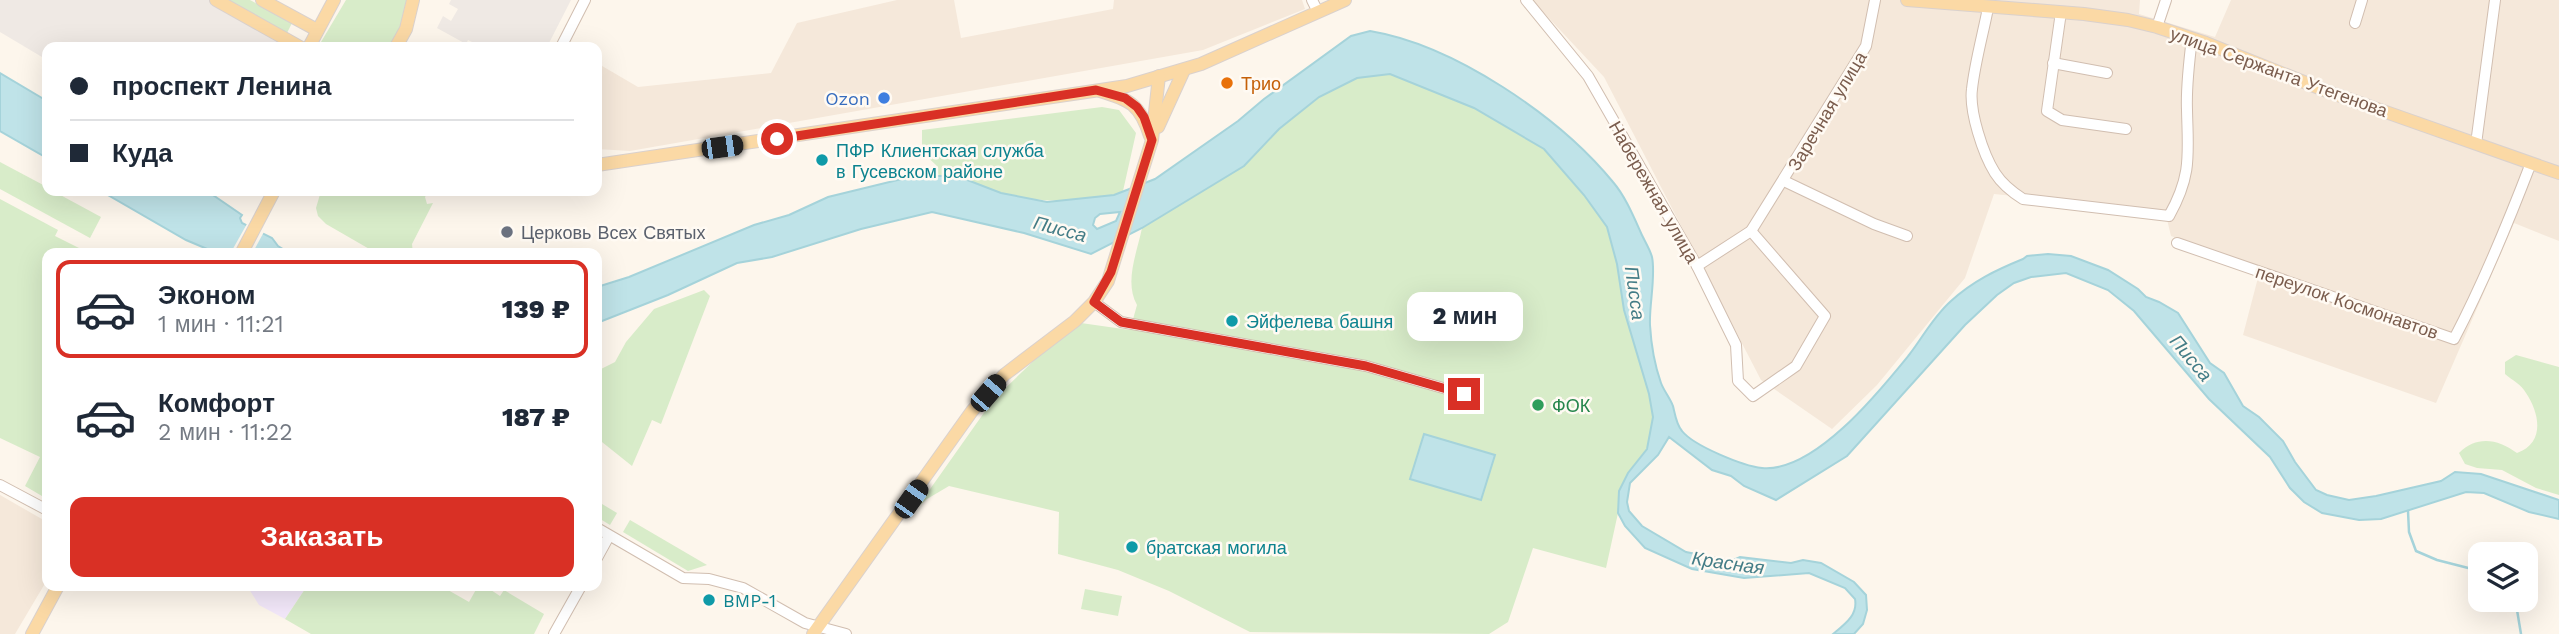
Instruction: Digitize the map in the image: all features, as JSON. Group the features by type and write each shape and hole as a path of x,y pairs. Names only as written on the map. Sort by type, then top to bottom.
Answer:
{"main road":[{"path":"216,0 288,42"},
{"path":"262,0 317,30"},
{"path":"311,42 334,0"},
{"path":"399,42 406,29 413,0"},
{"path":"602,164 1127,86 1184,70 1315,6 1345,0"},
{"name":"улица Сержанта Утегенова","path":"1907,0 2061,12 2128,20 2157,27 2248,58 2329,92 2559,173"},
{"path":"815,630 972,411 1004,375 1075,321 1094,302 1108,281 1152,140 1184,70"},
{"path":"1152,140 1159,76"},
{"path":"1096,90 1125,98 1137,107 1144,117 1152,140"},
{"path":"244,248 272,196"},
{"path":"32,634 55,591"}],"street":[{"path":"564,42 585,0"},
{"name":"Набережная улица","path":"1525,0 1588,76 1697,266 1736,345 1738,381 1754,396 1796,366 1825,316 1751,231"},
{"name":"Заречная улица","path":"1697,266 1751,231 1866,46 1875,0"},
{"path":"2157,27 2166,0"},
{"path":"2355,23 2362,0"},
{"path":"2476,144 2495,0"},
{"path":"1988,8 1972,88 1972,105 1988,159 1996,174 2008,190 2023,199 2169,216 2179,197 2188,166 2187,110 2192,38"},
{"path":"2061,12 2047,111 2062,120 2126,129"},
{"path":"2053,63 2107,73"},
{"name":"переулок Космонавтов","path":"2177,243 2454,339 2471,308 2531,163"},
{"name":"Заречная улица","path":"1784,181 1874,224 1908,236"},
{"path":"1094,302 1121,322 1366,366 1464,394"},
{"path":"0,485 42,507"},
{"path":"602,531 683,578 709,579 743,588 815,630 846,634"},
{"path":"602,549 609,536"},
{"path":"554,634 578,591"}],"shaded area":[{"path":"0,0 209,0 289,42 42,42 42,57 0,32"},
{"path":"451,0 571,0 550,42 462,42 437,28 443,16 451,21 458,9 449,4"},
{"path":"897,0 954,0 961,38 1113,9 1114,0 1302,0 1305,9 1203,50 630,151 602,149 602,66 638,87 771,73 797,23"},
{"path":"1532,0 2140,0 2139,14 2215,37 2231,0 2559,0 2559,241 2514,223 2436,403 2243,335 2260,270 2171,236 2165,211 1994,194 1965,278 1877,385 1832,429 1761,380 1604,77"},
{"path":"0,495 42,519 42,588 15,634 0,634"},
{"path":"250,591 304,591 285,619 259,605"}],"green space":[{"path":"227,0 250,0 292,23 287,33"},
{"path":"346,0 411,0 412,5 394,42 321,42"},
{"path":"1390,74 1474,108 1544,149 1584,195 1607,227 1617,264 1624,310 1649,394 1653,417 1647,449 1628,473 1619,491 1618,513 1606,568 1533,548 1508,622 1489,634 1250,632 1169,591 1118,570 1058,554 1059,512 949,486 916,509 993,400 1074,322 1130,330 1137,305 1133,296 1132,277 1142,228 1244,166 1279,129 1319,97 1357,78"},
{"path":"1102,107 1119,110 1136,133 1123,191 1114,195 1058,200 1031,199 992,191 964,180 939,177 936,165 922,152 922,130"},
{"path":"0,162 42,184 42,196 62,196 101,217 90,238 0,189"},
{"path":"320,196 426,196 427,204 433,203 412,248 368,248 326,224 318,216 316,208"},
{"path":"0,199 58,230 55,236 79,248 42,248 42,496 25,486 40,457 0,438"},
{"path":"704,290 710,296 661,424 652,420 632,466 602,442 602,368 615,362 626,342 654,309"},
{"path":"2516,355 2559,367 2559,495 2536,488 2502,470 2465,464 2459,453 2480,441 2495,442 2517,453 2532,442 2536,435 2537,419 2531,401 2524,390 2505,374 2505,362"},
{"path":"602,504 617,513 610,525 602,520"},
{"path":"630,520 707,565 688,571 623,532"},
{"path":"1085,589 1122,596 1118,616 1081,609"},
{"path":"304,591 450,591 469,602 475,591 492,591 500,596 506,591 544,614 534,634 311,634 285,619"}],"water":[{"path":"1370,31 1436,51 1503,87 1535,109 1590,157 1621,193 1652,257 1652,347 1661,383 1673,406 1678,425 1697,443 1732,459 1762,468 1782,466 1803,458 1844,427 1863,408 1909,355 1939,314 1959,294 1985,277 2027,256 2048,254 2071,256 2108,270 2146,297 2178,313 2210,363 2224,373 2243,406 2259,417 2283,441 2316,490 2349,500 2441,481 2455,472 2481,474 2559,500 2559,519 2529,512 2484,493 2466,492 2381,519 2359,520 2322,513 2304,502 2290,488 2270,457 2209,399 2134,311 2108,290 2066,273 2031,277 2014,283 1997,295 1965,325 1847,456 1776,500 1744,486 1731,476 1712,470 1669,437 1658,455 1630,483 1627,502 1629,511 1642,526 1686,552 1731,561 1740,557 1791,563 1803,560 1821,563 1854,582 1866,595 1867,610 1863,624 1854,634 1833,634 1850,619 1855,610 1855,599 1845,588 1809,573 1744,578 1692,569 1645,548 1625,526 1618,513 1619,491 1628,473 1647,449 1653,417 1649,394 1624,310 1617,264 1607,227 1584,195 1544,149 1474,108 1390,74 1357,78 1319,97 1279,129 1244,166 1142,228 1091,254 1024,233 932,212 861,229 772,257 737,263 668,295 602,321 602,285 629,277 754,225 789,215 828,197 914,176 957,176 1001,193 1047,202 1114,195 1155,179 1238,121 1351,36","holes":["1120,212 1116,221 1097,229 1093,225 1100,214"]},
{"path":"0,73 42,98 42,155 0,131"},
{"path":"110,196 214,196 242,215 242,223 272,238 281,248 205,248"},
{"path":"1424,434 1495,455 1481,500 1410,479"}],"pier":[{"path":"248,222 265,230 255,248 233,248"}],"waterway":[{"path":"2408,511 2409,532 2416,551 2468,568"},
{"path":"2517,612 2521,634"}],"place":[{"name":"Трио","path":"1227,83"},
{"name":"Ozon","path":"884,98"},
{"name":"ПФР Клиентская служба в Гусевском районе","path":"822,160"},
{"name":"Церковь Всех Святых","path":"507,232"},
{"name":"Эйфелева башня","path":"1232,321"},
{"name":"ФОК","path":"1538,405"},
{"name":"братская могила","path":"1132,547"},
{"name":"BMP-1","path":"709,600"}],"route":[{"path":"777,139 1096,90 1125,98 1137,107 1144,117 1152,140 1118,254 1108,281 1094,302 1121,322 1366,366 1464,394"}],"water label":[{"name":"Писса","path":"1060,229"},
{"name":"Писса","path":"1635,293"},
{"name":"Писса","path":"2191,358"},
{"name":"Красная","path":"1728,563"}]}
